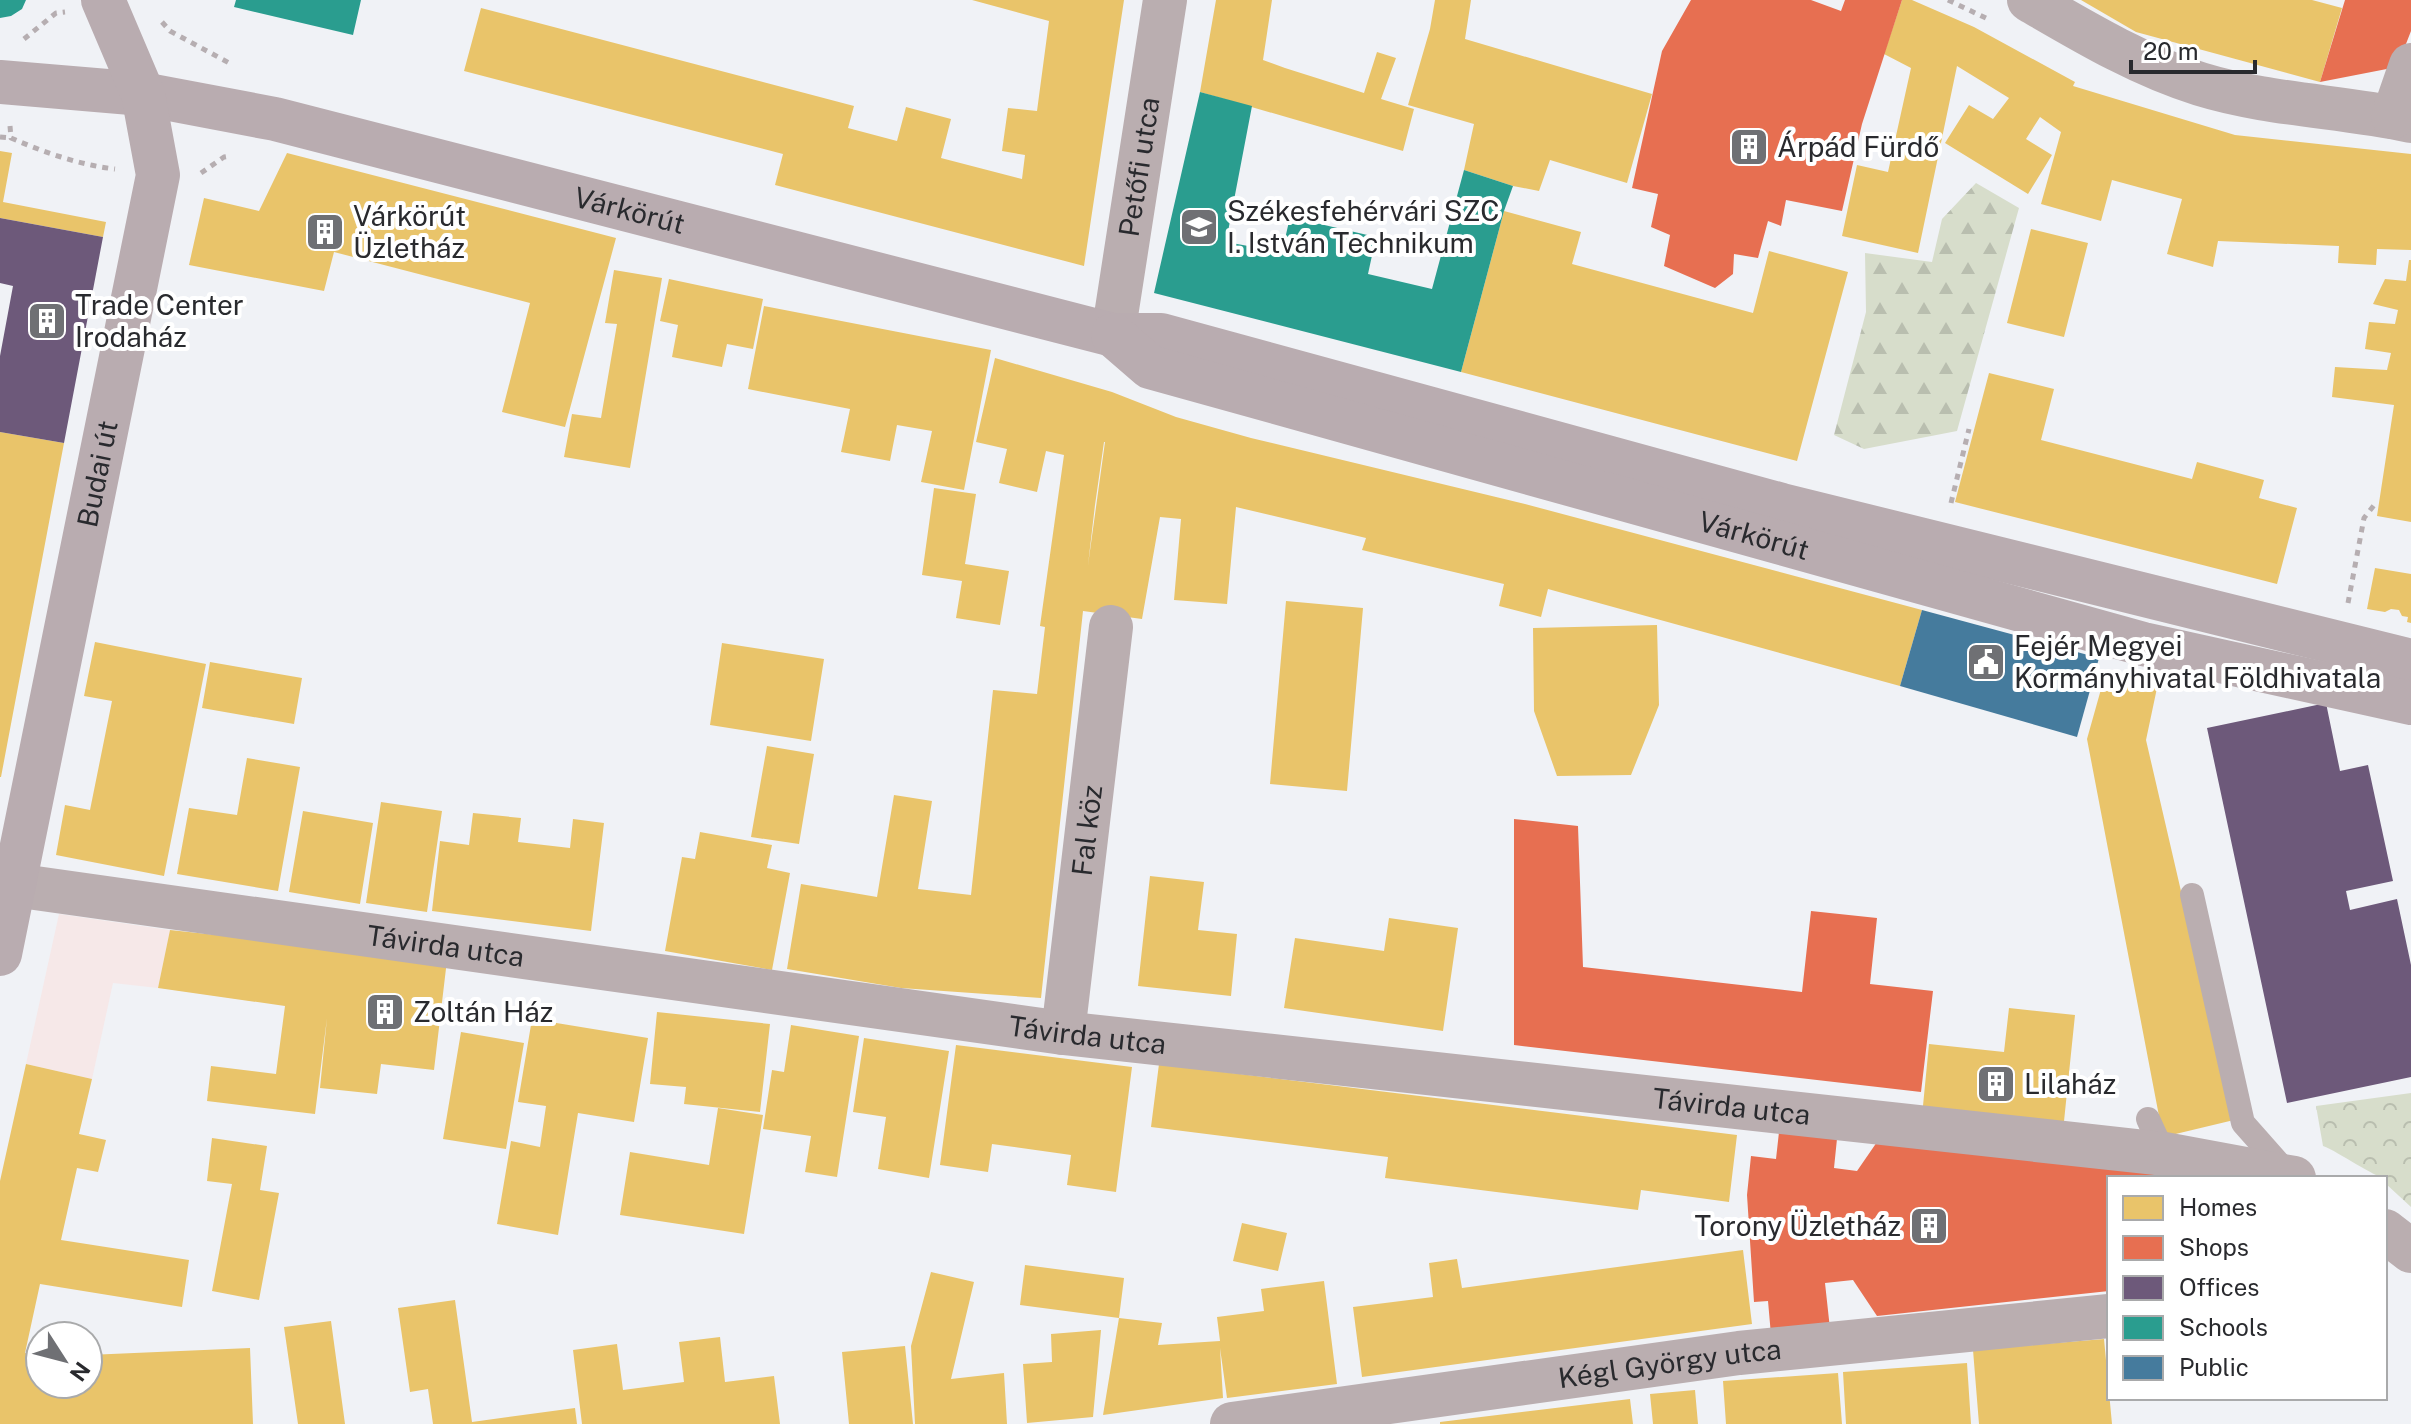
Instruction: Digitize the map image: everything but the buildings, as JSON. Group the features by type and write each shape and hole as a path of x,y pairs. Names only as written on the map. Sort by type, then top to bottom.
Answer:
{"street":[{"name":"Budai út","path":"0,954 7,884 158,175 143,94 103,0"},
{"name":"Petőfi utca","path":"1113,335 1165,0"},
{"path":"2029,0 2126,55 2200,84 2288,103 2395,118 2411,65"},
{"name":"Várkörút","path":"3,82 143,94 291,123 1113,335 1161,335 1782,505 2411,661"},
{"name":"Várkörút","path":"1113,335 1150,367 2143,644 2411,703"},
{"name":"Fal köz","path":"1063,1033 1111,627"},
{"name":"Távirda utca","path":"7,884 1063,1033 2156,1136 2289,1176"},
{"path":"2387,1233 2411,1251"},
{"path":"2387,1268 2411,1264"},
{"name":"Kégl György utca","path":"1232,1424 1739,1353 2107,1316"}],"lane":[{"path":"2192,895 2243,1123 2291,1176"}],"path":[{"path":"3,82 11,138"},
{"path":"0,137 101,167 191,182 224,157 235,155"},
{"path":"1949,511 1969,429"},
{"path":"2345,616 2364,518 2375,504"}],"shaded area":[{"path":"59,914 170,930 158,988 113,983 92,1079 26,1064"}],"green space":[{"path":"1976,183 2019,208 1957,431 1864,449 1834,435 1866,312 1865,253 1932,262 1942,219"},
{"path":"2411,1093 2411,1207 2387,1185 2387,1176 2373,1173 2323,1146 2316,1106"}],"place":[{"name":"Árpád Fürdő","path":"1749,147"},
{"name":"Székesfehérvári SZC I. István Technikum","path":"1199,227"},
{"name":"Várkörút Üzletház","path":"325,232"},
{"name":"Trade Center Irodaház","path":"47,321"},
{"name":"Fejér Megyei Kormányhivatal Földhivatala","path":"1986,662"},
{"name":"Zoltán Ház","path":"385,1012"},
{"name":"Lilaház","path":"1996,1084"},
{"name":"Torony Üzletház","path":"1929,1226"}]}
